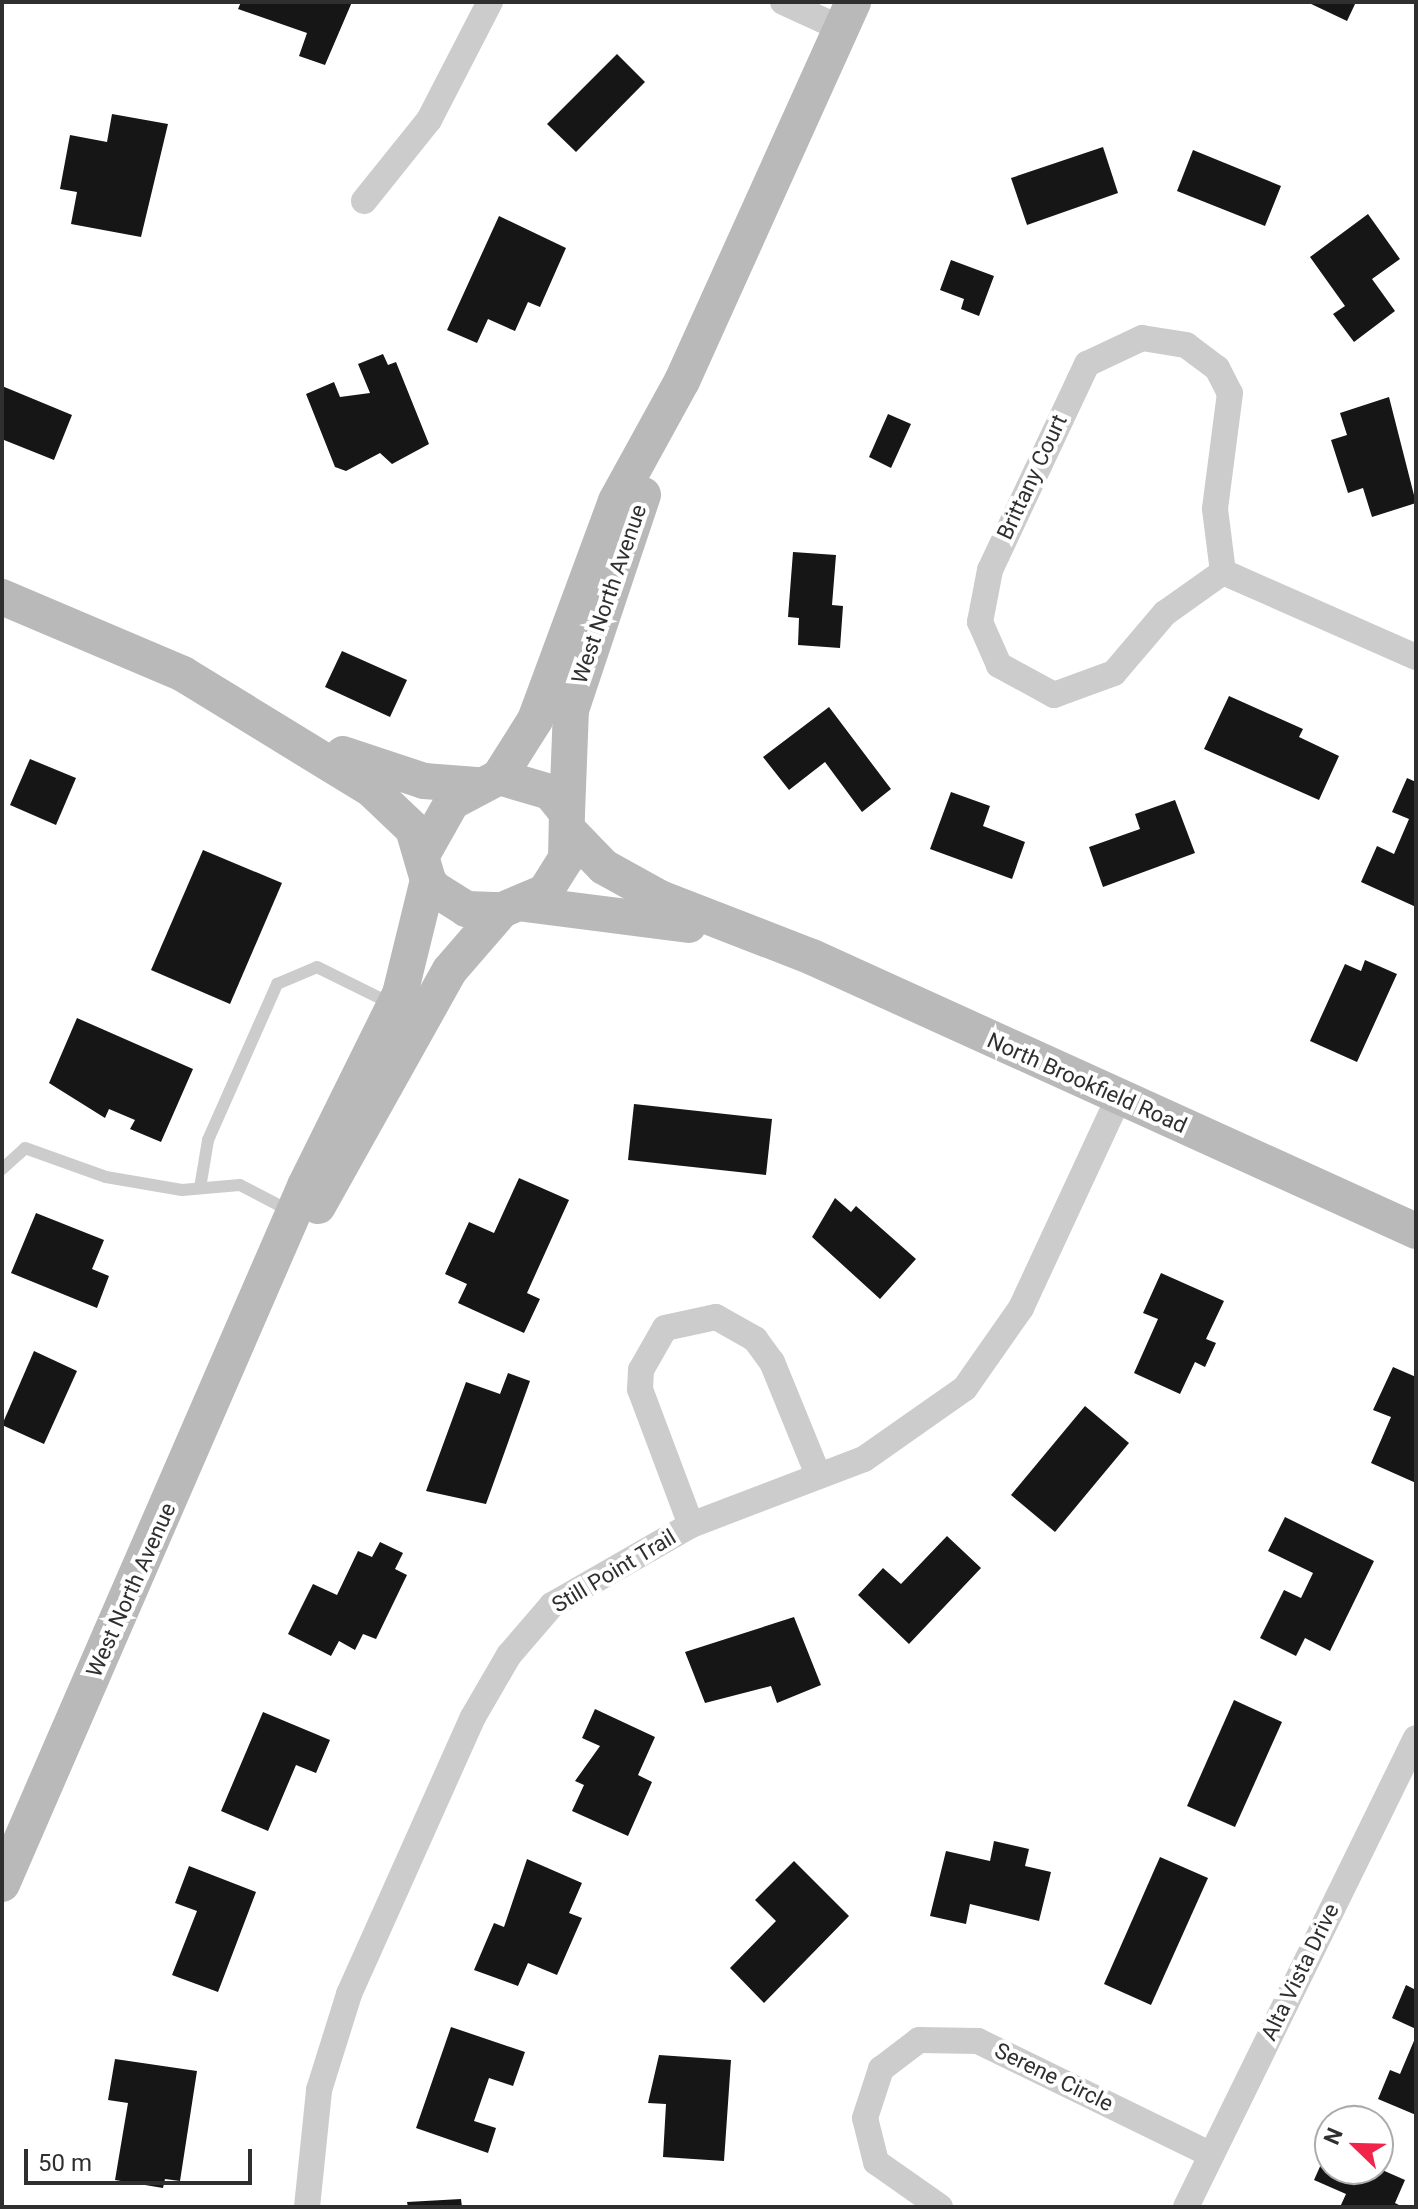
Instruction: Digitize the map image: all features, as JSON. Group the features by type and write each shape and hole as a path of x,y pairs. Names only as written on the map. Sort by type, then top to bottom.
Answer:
{"main road":[{"name":"West North Avenue","path":"488,781 535,720 616,501 682,381 846,15"},
{"name":"West North Avenue","path":"569,823 567,743 580,675 682,381"},
{"path":"2,597 183,674 283,732 397,811 425,867 466,909 514,907 555,880 569,823 550,792 488,781 393,773 283,732"},
{"path":"425,867 439,817 488,781"},
{"name":"North Brookfield Road","path":"569,823 619,876 1414,1225"},
{"name":"West North Avenue","path":"2,1884 261,1295 293,1212 411,968 425,867"},
{"name":"North Brookfield Road","path":"514,907 578,905 758,937"},
{"name":"West North Avenue","path":"261,1295 378,1108 450,970 514,907"}],"street":[{"path":"364,201 429,120 490,2"},
{"path":"783,2 846,15"},
{"name":"Brittany Court","path":"1142,338 1186,345 1217,368 1230,393 1215,509 1223,572 1165,613 1114,673 1054,695 999,665 980,622 990,570 1087,364 1142,338"},
{"path":"1223,572 1416,657"},
{"name":"Still Point Trail","path":"307,2207 319,2090 349,1994 473,1717 509,1655 552,1605 691,1525 817,1472 864,1459 905,1436 983,1370 1021,1308 1119,1097"},
{"path":"691,1525 640,1389 641,1370 665,1328 716,1317 755,1339 772,1362 817,1472"},
{"name":"Alta Vista Drive","path":"1186,2207 1416,1738"},
{"name":"Serene Circle","path":"940,2207 876,2162 865,2118 881,2069 919,2040 978,2041 1210,2154"}],"lane":[{"path":"200,1188 208,1140 277,984 317,967 395,1006"},
{"path":"2,1169 25,1148 106,1177 200,1188 240,1185 293,1212"}],"building":[{"path":"241,2 352,2 325,65 299,56 307,33 238,9"},
{"path":"1307,2 1356,2 1347,21"},
{"path":"617,54 645,82 576,152 547,124"},
{"path":"112,114 168,124 141,237 71,224 77,192 60,189 70,135 107,142"},
{"path":"1103,147 1118,193 1027,225 1011,178"},
{"path":"1193,150 1281,186 1265,226 1177,191"},
{"path":"1368,214 1400,259 1372,279 1395,311 1354,342 1333,314 1345,306 1310,257"},
{"path":"499,216 566,248 540,307 528,302 515,331 488,319 477,343 447,330"},
{"path":"951,260 994,276 979,316 961,309 964,299 940,290"},
{"path":"383,354 388,365 396,362 429,444 392,464 380,453 346,471 335,467 306,394 334,382 340,397 370,393 358,364"},
{"path":"2,386 72,415 54,460 4,440 2,445"},
{"path":"1389,397 1416,503 1372,517 1363,488 1348,493 1331,440 1347,435 1340,413"},
{"path":"888,414 911,424 891,468 869,457"},
{"path":"793,552 836,555 832,605 843,606 840,648 798,645 799,618 788,617"},
{"path":"342,651 407,680 390,717 325,687"},
{"path":"1229,696 1303,729 1299,737 1339,756 1319,800 1204,749"},
{"path":"829,707 891,789 862,812 825,762 789,790 763,757"},
{"path":"30,759 76,778 56,825 10,805"},
{"path":"1407,778 1416,782 1416,907 1361,882 1377,846 1394,854 1409,819 1392,812"},
{"path":"951,792 990,806 983,826 1025,842 1012,879 930,849"},
{"path":"1175,800 1195,853 1103,887 1089,847 1140,829 1135,814"},
{"path":"203,850 282,883 230,1004 151,970"},
{"path":"1365,960 1397,974 1357,1062 1310,1041 1345,964 1361,971"},
{"path":"77,1018 193,1069 161,1142 130,1129 135,1120 109,1109 105,1118 49,1083"},
{"path":"634,1104 772,1119 766,1175 628,1160"},
{"path":"519,1178 569,1200 527,1293 540,1299 524,1333 458,1303 467,1284 445,1274 469,1222 494,1233"},
{"path":"835,1198 851,1212 856,1206 916,1259 880,1299 812,1237"},
{"path":"36,1213 104,1240 92,1269 109,1276 97,1308 11,1273"},
{"path":"1161,1273 1224,1301 1206,1339 1216,1343 1205,1367 1195,1362 1180,1394 1134,1373 1158,1319 1143,1313"},
{"path":"34,1351 77,1371 44,1444 2,1425"},
{"path":"1393,1367 1416,1377 1416,1483 1371,1463 1391,1417 1373,1410"},
{"path":"508,1373 530,1381 486,1504 426,1491 466,1382 500,1394"},
{"path":"1085,1406 1129,1443 1055,1532 1011,1495"},
{"path":"1285,1517 1374,1561 1330,1651 1305,1638 1296,1656 1260,1638 1284,1590 1301,1598 1313,1573 1268,1551"},
{"path":"947,1536 981,1568 909,1644 858,1595 883,1568 901,1584"},
{"path":"380,1542 403,1553 395,1569 407,1575 376,1639 363,1634 355,1650 339,1641 331,1656 288,1634 313,1584 337,1595 358,1551 372,1557"},
{"path":"794,1617 821,1685 777,1703 771,1686 705,1703 685,1652"},
{"path":"1234,1700 1282,1722 1235,1827 1187,1806"},
{"path":"595,1709 655,1737 638,1775 652,1782 628,1836 572,1811 584,1785 575,1781 600,1746 582,1738"},
{"path":"263,1712 330,1740 316,1773 296,1765 268,1831 221,1811"},
{"path":"994,1841 1029,1849 1025,1866 1051,1872 1039,1921 970,1904 966,1924 930,1916 946,1851 990,1861"},
{"path":"1160,1857 1208,1878 1151,2005 1104,1984"},
{"path":"527,1859 582,1883 569,1913 582,1918 557,1975 528,1963 518,1986 474,1970 494,1923 504,1927"},
{"path":"794,1861 849,1916 764,2003 730,1968 776,1921 755,1900"},
{"path":"189,1866 256,1892 218,1992 172,1975 197,1911 175,1903"},
{"path":"1406,1985 1416,1990 1416,2029 1392,2018"},
{"path":"451,2027 525,2052 513,2086 489,2078 474,2121 496,2128 488,2153 416,2128"},
{"path":"1416,2036 1416,2115 1378,2099 1390,2070 1400,2074"},
{"path":"659,2055 731,2060 724,2161 663,2157 666,2104 648,2103"},
{"path":"115,2059 197,2071 180,2181 165,2179 163,2188 115,2180 128,2103 108,2100"},
{"path":"1394,2175 1405,2180 1395,2203 1403,2207 1340,2207 1346,2194 1325,2185 1394,2185"},
{"path":"461,2199 462,2207 408,2207 407,2202"}]}
